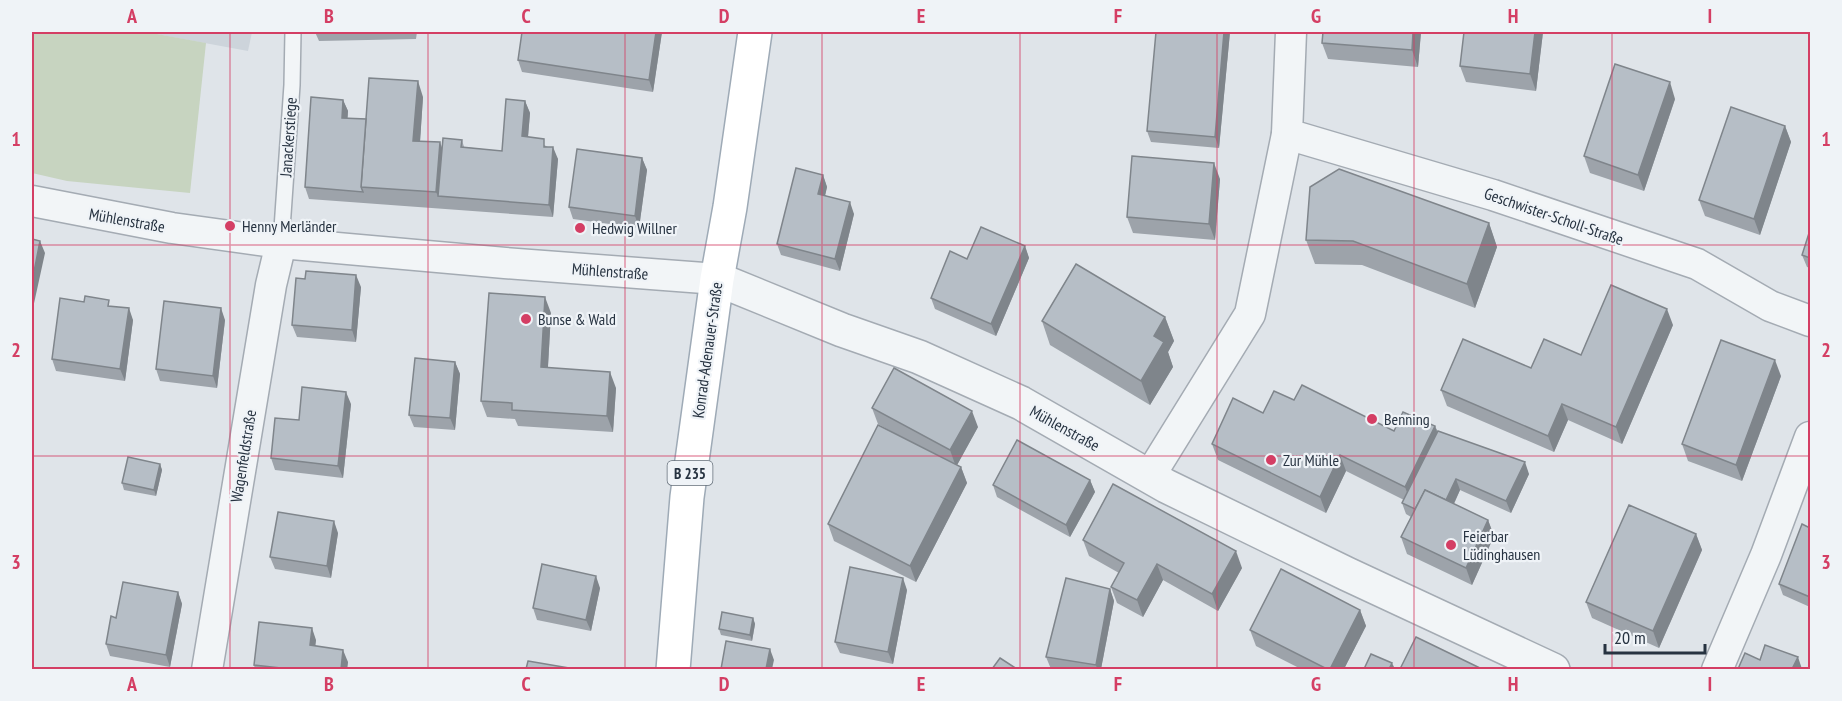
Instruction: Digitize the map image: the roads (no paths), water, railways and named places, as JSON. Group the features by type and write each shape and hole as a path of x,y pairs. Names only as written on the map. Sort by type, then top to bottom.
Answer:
{"main road":[{"name":"Konrad-Adenauer-Straße","path":"673,669 687,497 717,279 730,207 755,32"}],"street":[{"path":"1149,477 1250,314 1287,134 1291,32"},
{"name":"Geschwister-Scholl-Straße","path":"1287,134 1493,195 1697,264 1770,306 1810,321"},
{"name":"Mühlenstraße","path":"32,201 172,228 281,243 717,279 796,312 919,357 1021,403 1149,477 1347,574 1553,669"},
{"name":"Wagenfeldstraße","path":"207,669 281,243"},
{"path":"1717,669 1766,555 1810,437"}],"lane":[{"name":"Janackerstiege","path":"281,243 292,85 293,32"}],"place":[{"name":"Henny Merländer","path":"230,226"},
{"name":"Hedwig Willner","path":"580,228"},
{"name":"Bunse & Wald","path":"526,319"},
{"name":"Benning","path":"1372,419"},
{"name":"Zur Mühle","path":"1271,460"},
{"name":"Feierbar Lüdinghausen","path":"1451,545"}]}
